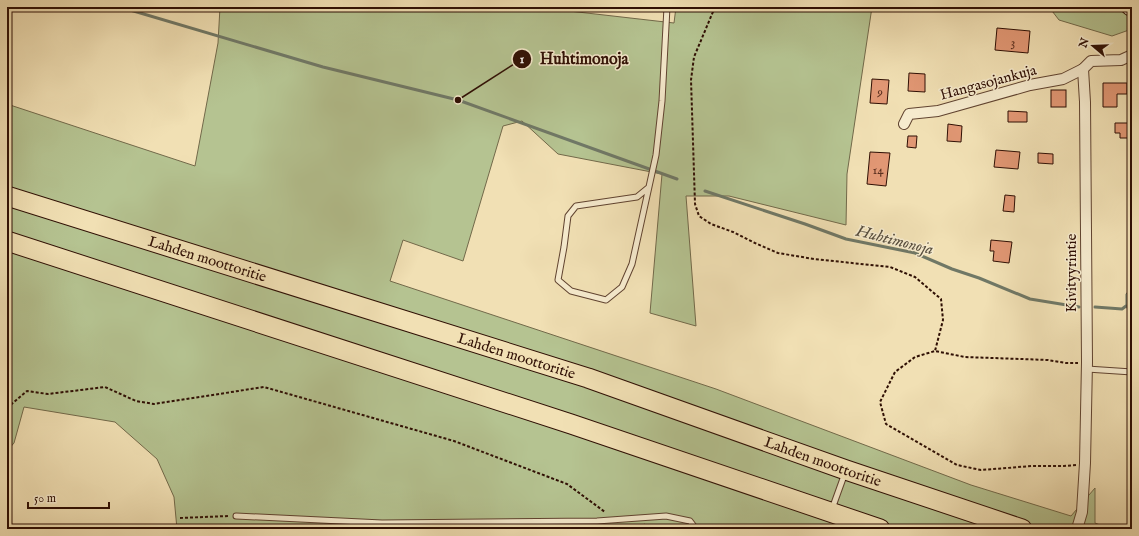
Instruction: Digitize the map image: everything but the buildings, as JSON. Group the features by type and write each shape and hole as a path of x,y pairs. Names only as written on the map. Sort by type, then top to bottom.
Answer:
{"highway":[{"name":"Lahden moottoritie","path":"7,196 588,378 846,470 1022,529"},
{"path":"7,242 571,424 880,529"}],"street":[{"path":"1083,69 1091,61 1121,60 1132,55"},
{"name":"Hangasojankuja","path":"904,124 909,114 938,111 1030,85 1063,79 1083,69"},
{"name":"Kivityyrintie","path":"1077,529 1082,512 1085,463 1087,366 1085,118 1083,69"}],"lane":[{"path":"648,188 637,197 576,206 568,216 558,280 572,291 606,300 622,287 632,264 654,163 662,101 667,7"},
{"path":"1087,366 1132,372"},
{"path":"831,512 846,470"},
{"path":"236,516 382,523 589,521 666,516 690,521 696,529"}],"path":[{"path":"715,7 694,57 691,80 695,204 699,216 711,224 734,232 754,243 778,253 814,259 890,267 915,278 941,299 943,320 935,351"},
{"path":"1085,463 1064,466 1032,466 981,470 957,465 886,424 880,402 895,372 915,358 935,351 965,357 1048,360 1087,366"},
{"path":"7,408 27,391 48,394 105,387 136,401 154,404 264,387 454,441 567,484 616,520"},
{"path":"180,518 236,516"}],"shaded area":[{"path":"220,7 534,7 674,23 676,7 872,7 847,174 846,225 729,196 686,196 696,326 650,313 662,174 558,154 522,121 503,126 463,261 403,240 390,281 716,389 971,485 1071,516 1095,488 1095,523 1110,529 645,529 645,524 629,529 464,529 393,526 392,529 177,529 174,497 157,459 115,422 24,407 14,443 7,451 7,104 195,166 218,43"},
{"path":"1049,7 1132,7 1132,32 1129,30 1112,36 1059,20"},
{"path":"1132,287 1132,311 1128,310 1126,306 1126,294"}],"waterway":[{"name":"Huhtimonoja","path":"120,7 323,67 458,100 677,179"},
{"name":"Huhtimonoja","path":"705,191 846,239 915,253 1030,299 1079,307"},
{"name":"Huhtimonoja","path":"1095,307 1122,309 1126,306"}],"place":[{"name":"Huhtimonoja","path":"458,100"}]}
